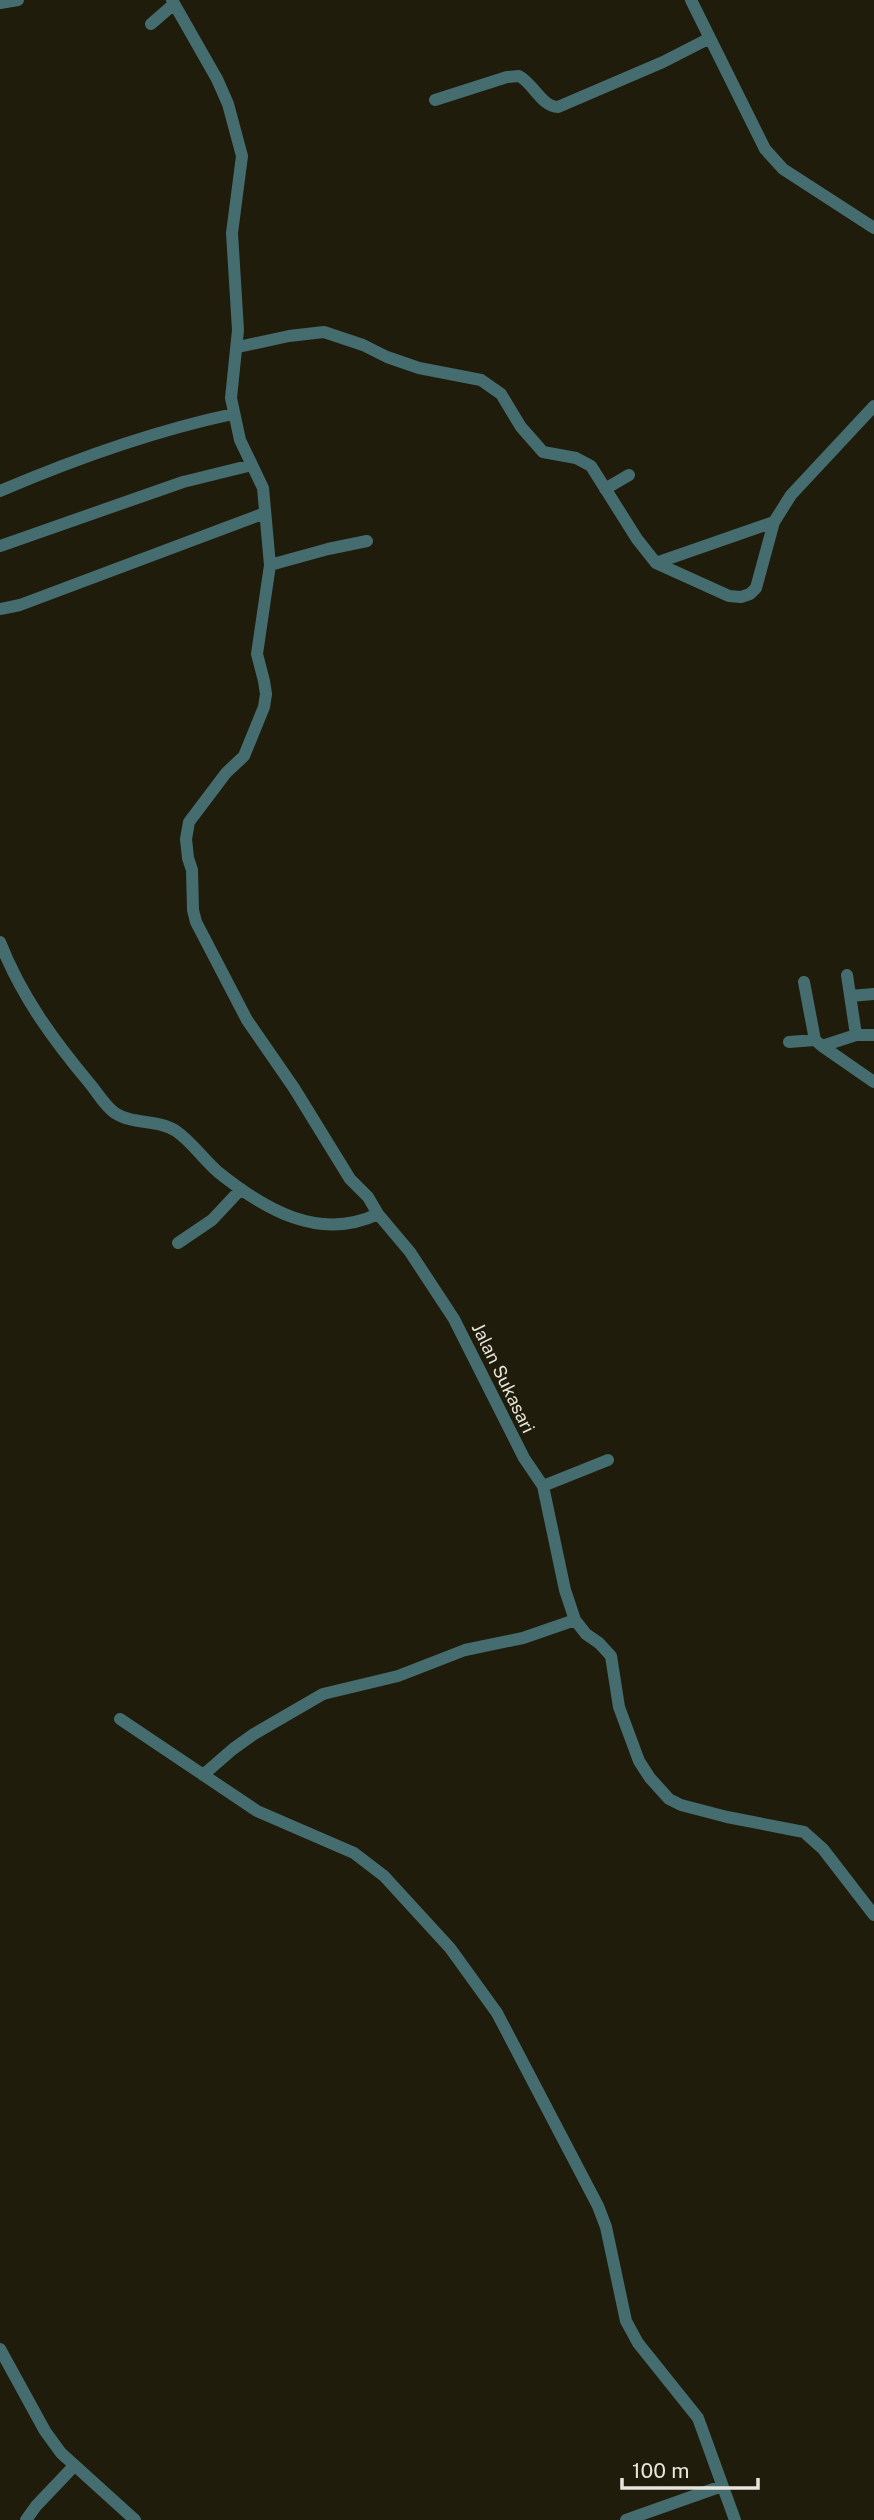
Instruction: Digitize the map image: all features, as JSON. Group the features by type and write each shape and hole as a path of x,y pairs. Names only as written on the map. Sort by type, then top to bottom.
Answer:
{"street":[{"path":"0,3 18,0"},
{"path":"691,0 765,149 773,160 874,228"},
{"path":"150,24 173,2"},
{"name":"Jalan Sukasari","path":"173,2 217,79 228,104 242,156 232,233 238,347 232,386 233,414 240,440 263,488 270,565 257,654 266,694 264,707 244,756 226,773 189,821 186,839 192,870 196,922 247,1020 294,1088 350,1178 410,1252 454,1319 518,1447 543,1486 565,1590 575,1620 586,1634 611,1656 615,1693 631,1742 650,1778 669,1799 681,1805 711,1814 804,1832 823,1849 874,1915"},
{"path":"435,100 519,76 533,86 551,107 558,107 663,62 710,38"},
{"path":"238,347 324,332 419,368 481,380 501,394 521,427 543,452 576,458 591,466 637,539 656,563 729,596 741,597 751,594 756,588 774,522 790,495 874,407"},
{"path":"0,491 65,464 189,424 233,414"},
{"path":"0,546 183,482 252,465"},
{"path":"605,489 629,475"},
{"path":"0,609 20,605 265,513"},
{"path":"656,563 774,522"},
{"path":"270,565 367,541"},
{"path":"0,942 22,989 41,1021 109,1108 118,1115 175,1130 217,1171 279,1214 313,1222 349,1224 378,1214"},
{"path":"847,975 856,1035"},
{"path":"804,982 818,1043 874,1082"},
{"path":"850,996 874,994"},
{"path":"789,1042 818,1043 856,1035 874,1035"},
{"path":"178,1243 212,1220 241,1189"},
{"path":"543,1486 608,1460"},
{"path":"203,1775 254,1734 323,1694 398,1676 465,1650 523,1638 575,1620"},
{"path":"120,1719 265,1816 363,1859 384,1876 458,1957 510,2034 598,2206 606,2227 626,2321 638,2343 698,2418 735,2520"},
{"path":"0,2349 45,2431 74,2466 135,2520"},
{"path":"26,2520 74,2466"},
{"path":"626,2520 722,2486"}]}
